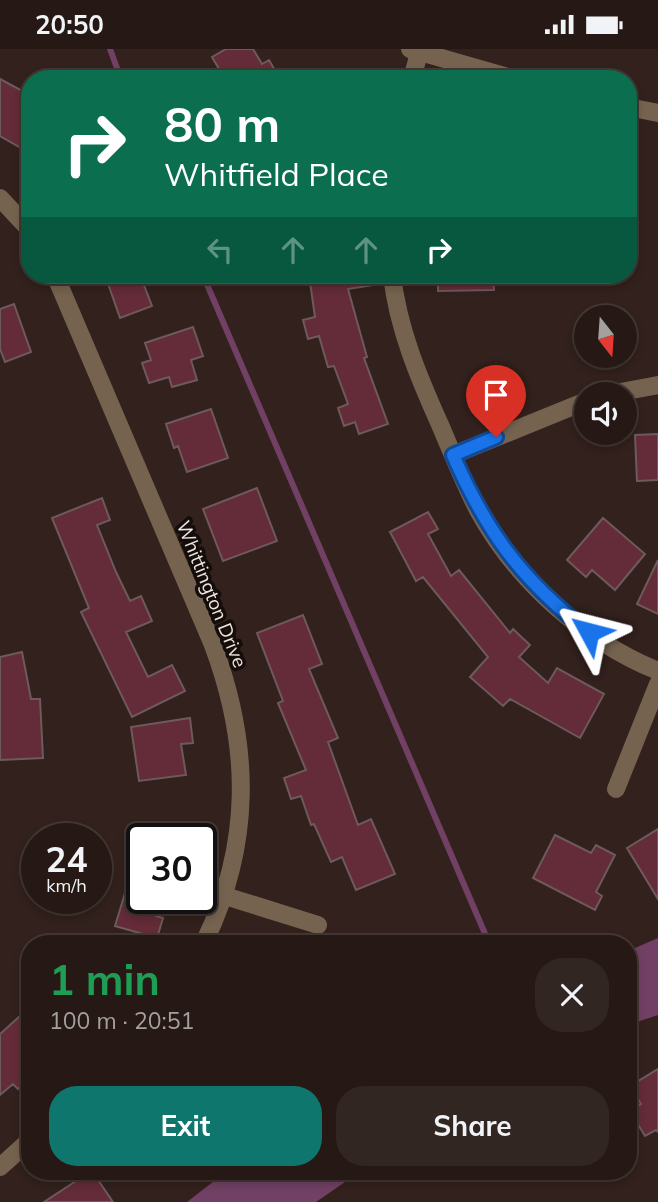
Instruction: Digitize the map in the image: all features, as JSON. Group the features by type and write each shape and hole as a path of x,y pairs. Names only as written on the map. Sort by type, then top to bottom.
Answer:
{"street":[{"path":"414,70 417,50 485,70"},
{"path":"637,109 658,113"},
{"path":"0,198 21,220"},
{"name":"Whittington Drive","path":"59,284 226,681 237,737 240,802 234,860 225,896 208,935"},
{"path":"394,284 411,356 453,455 489,527 507,554 563,613 629,658 658,671"},
{"path":"637,389 658,385"},
{"path":"453,455 574,406"},
{"path":"616,789 658,684"},
{"path":"225,896 318,925"},
{"path":"0,1167 21,1148"}],"shaded area":[{"path":"658,938 658,1015 637,1022 637,947"},
{"path":"215,1180 348,1180 316,1202 187,1202"}],"building":[{"path":"226,49 253,49 262,64 269,60 275,70 220,70 212,57"},
{"path":"0,79 21,90 21,148 0,136"},
{"path":"108,284 143,284 152,306 120,318"},
{"path":"310,284 380,284 348,289 367,357 364,358 388,424 359,434 355,422 344,426 338,408 348,404 334,366 328,367 319,336 308,339 303,320 315,317"},
{"path":"438,284 494,284 494,290 438,291"},
{"path":"14,304 31,352 5,362 0,349 0,309"},
{"path":"193,327 203,356 191,360 197,380 172,387 169,377 149,383 142,363 151,360 145,343"},
{"path":"211,409 228,458 187,472 178,446 174,448 166,424"},
{"path":"658,434 658,480 637,481 637,435"},
{"path":"257,488 277,541 223,561 203,509"},
{"path":"102,498 110,520 97,525 116,572 130,601 141,596 152,621 126,632 148,677 172,665 185,691 132,717 81,612 89,608 52,518"},
{"path":"428,512 438,529 428,534 451,576 459,570 510,633 513,629 530,645 519,657 548,683 557,668 604,694 580,738 510,699 503,706 470,677 488,657 423,577 416,581 390,532"},
{"path":"603,518 645,554 615,590 592,570 586,577 567,560"},
{"path":"658,560 658,614 637,604"},
{"path":"303,615 322,664 309,669 338,738 328,742 358,825 371,819 395,874 356,890 342,857 331,862 314,824 311,825 301,796 291,799 284,778 306,770 278,703 283,701 257,633"},
{"path":"22,652 31,699 40,699 43,758 0,760 0,657"},
{"path":"190,718 193,743 181,744 186,775 139,781 131,727"},
{"path":"658,829 658,899 627,848"},
{"path":"555,835 591,853 596,845 615,855 596,892 602,896 595,910 533,878"},
{"path":"126,890 126,914 157,914 163,918 158,935 146,935 115,926"},
{"path":"21,1015 21,1086 18,1089 13,1084 0,1095 0,1034"},
{"path":"658,1069 658,1132 656,1130 645,1136 637,1123 637,1107 641,1104 637,1097 637,1082"},
{"path":"77,1180 98,1180 113,1202 44,1202"}],"waterway":[{"path":"110,49 118,70"},
{"path":"207,284 486,935"}],"route":[{"path":"496,437 453,455 471,495 489,527 517,566 563,613 589,632"}]}
